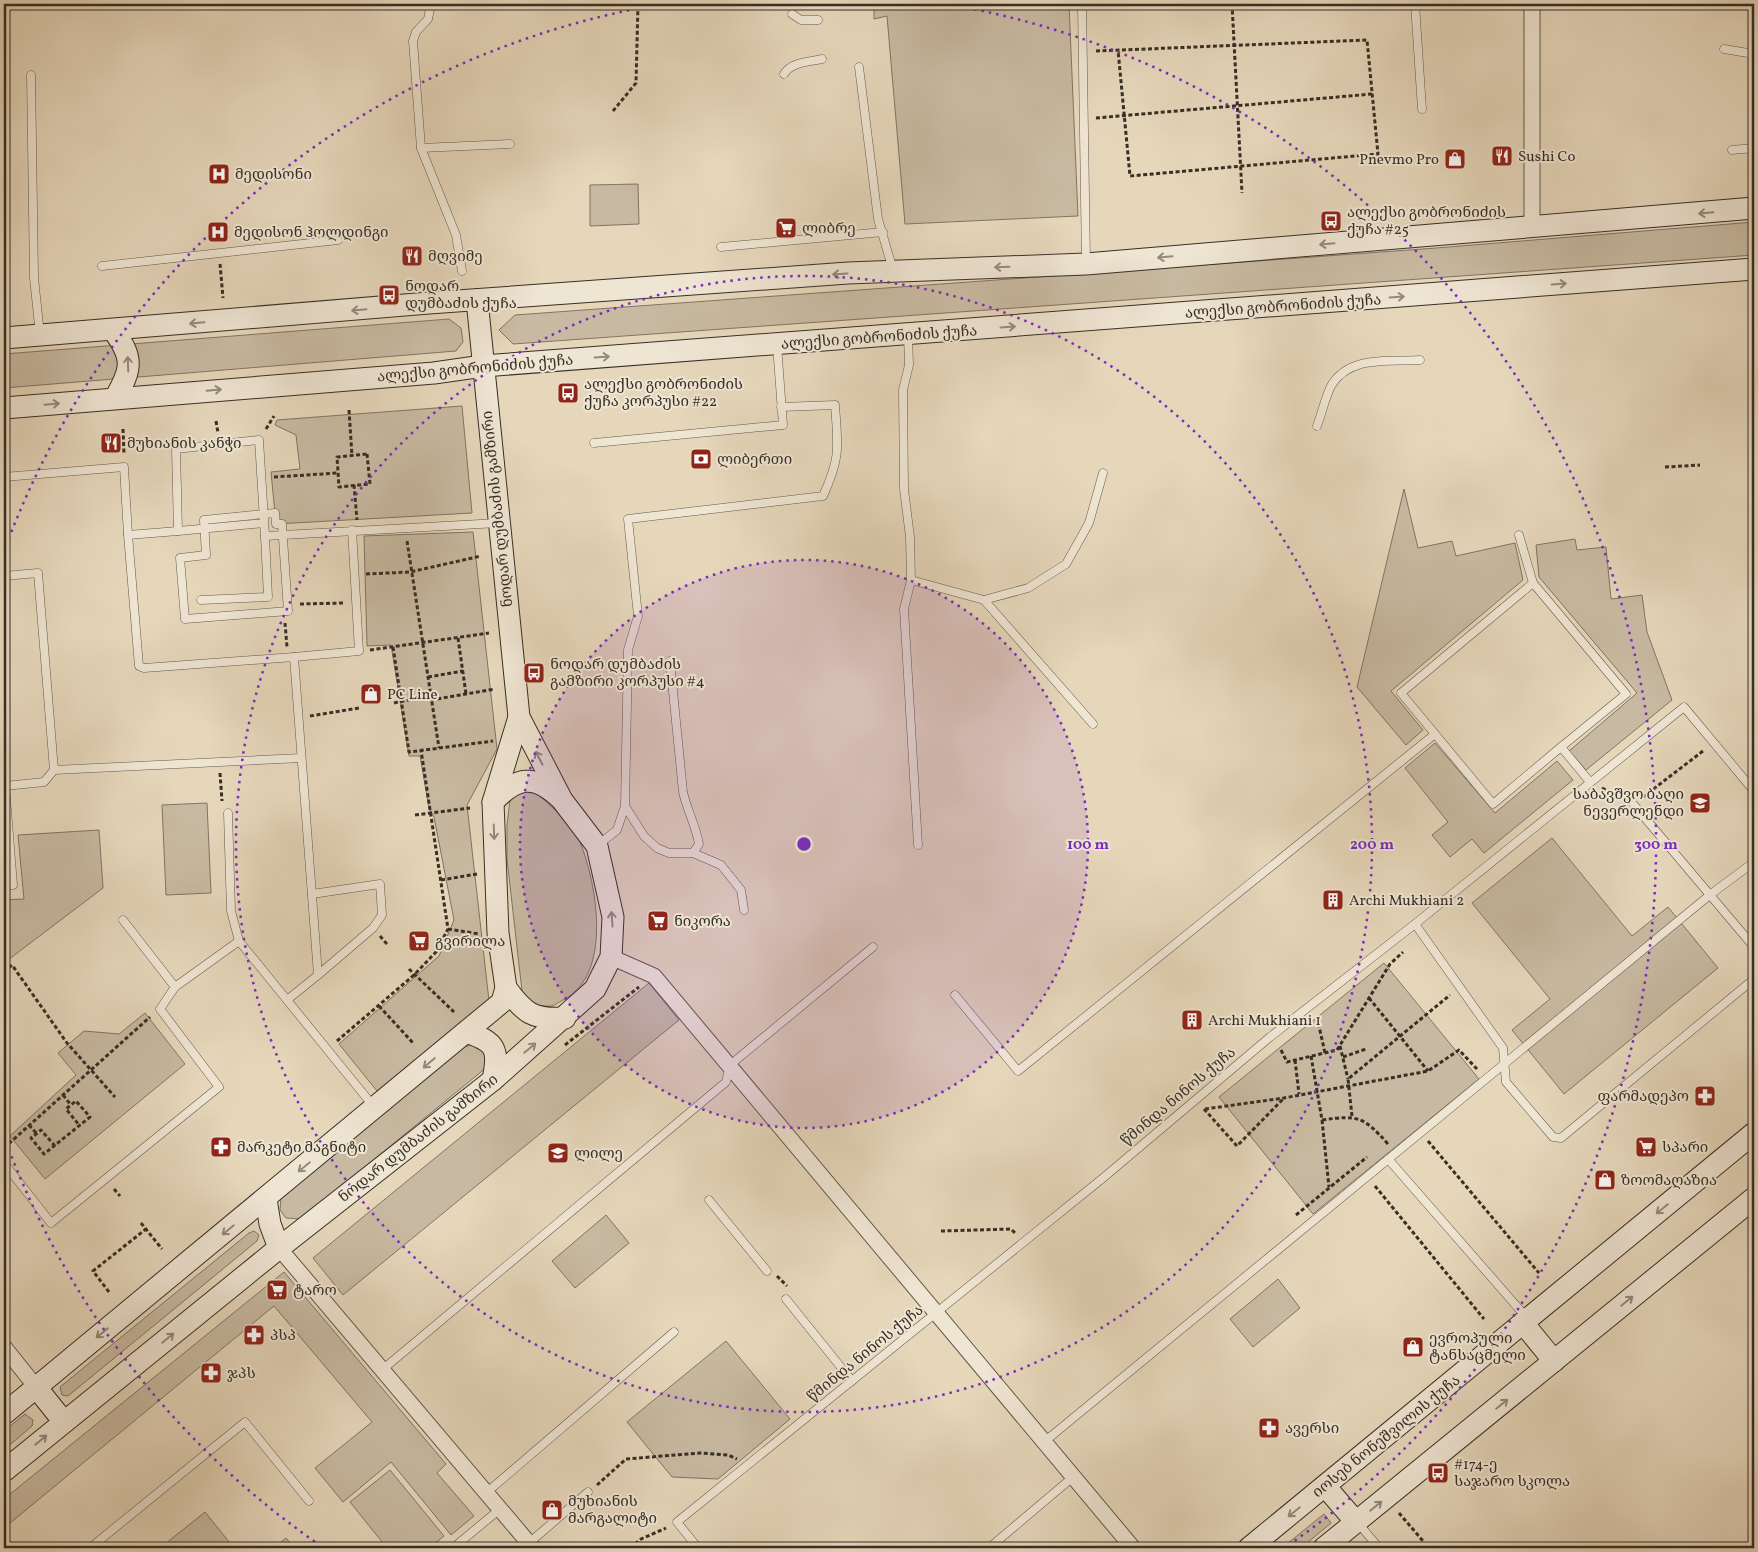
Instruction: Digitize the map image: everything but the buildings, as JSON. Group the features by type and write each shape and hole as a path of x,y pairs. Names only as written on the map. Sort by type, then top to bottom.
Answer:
{"street":[{"path":"1532,4 1532,227"},
{"path":"4,338 477,300 894,272 1086,264 1754,208"},
{"name":"ალექსი გობრონიძის ქუჩა","path":"4,408 424,373 483,366 1754,269"},
{"name":"ნოდარ დუმბაძის გამზირი","path":"4,1471 279,1248 493,1080 595,989 611,958 614,917 596,846 562,800 519,717 477,300"},
{"path":"113,330 128,356 129,370 115,398"},
{"name":"ნოდარ დუმბაძის გამზირი","path":"506,988 498,934 493,802 519,717"},
{"path":"493,802 507,786 527,780 547,786 562,800"},
{"path":"611,958 654,976 1133,1548"},
{"path":"506,988 520,1007 530,1014 547,1019 564,1018"},
{"path":"4,1414 502,1002 506,988"},
{"path":"466,1032 482,1037 492,1044 497,1059 493,1080"},
{"name":"იოსებ ნონეშვილის ქუჩა","path":"1249,1548 1754,1133"},
{"path":"1324,1548 1754,1198"},
{"path":"266,1199 270,1224 279,1248 531,1546"},
{"path":"1525,1321 1554,1361"},
{"path":"4,1347 64,1422"},
{"path":"1326,1486 1356,1522"}],"lane":[{"path":"431,4 428,19 416,32 413,41 421,148 456,235 462,271"},
{"path":"1082,4 1086,264"},
{"path":"1416,4 1422,109"},
{"path":"792,14 801,20 818,20"},
{"path":"1724,48 1754,54"},
{"path":"784,74 794,64 822,59"},
{"path":"859,67 878,219 894,272"},
{"path":"30,75 34,278 40,335"},
{"path":"421,148 510,144"},
{"path":"1732,150 1754,148"},
{"path":"721,248 883,232"},
{"path":"102,266 338,240"},
{"path":"908,335 908,364 903,390 903,420 904,489 910,537 911,580 904,609 918,845"},
{"path":"594,443 783,425 777,344"},
{"path":"1317,426 1331,386 1348,367 1362,363 1420,360"},
{"path":"596,846 617,830 625,806 628,650 638,616 628,519 823,496 834,472 839,454 835,405 781,407"},
{"path":"178,531 176,449 259,440 263,477 268,597 201,600"},
{"path":"4,477 124,467 139,666 144,668 359,651 355,530"},
{"path":"911,580 984,600 1028,588 1066,564 1088,523 1103,473"},
{"path":"276,513 276,524 282,524 286,608 185,619 180,558 206,555 204,528 204,520 276,513"},
{"path":"128,535 264,523"},
{"path":"265,536 498,523"},
{"path":"1520,535 1534,582 1626,694 1493,804 1401,693 1534,582"},
{"path":"4,576 38,573 54,770 44,782 5,786"},
{"path":"984,600 1093,724"},
{"path":"291,657 298,718 318,975"},
{"path":"670,661 683,792 687,812 696,831 699,844 693,853"},
{"name":"წმინდა ნინოს ქუჩა","path":"677,1522 936,1313 1314,1003 1684,707 1754,791"},
{"path":"955,995 1018,1071 1435,734"},
{"path":"1561,747 1590,782"},
{"path":"54,770 301,758"},
{"path":"4,773 13,885 4,886"},
{"path":"1634,804 1754,947"},
{"path":"625,806 644,836 657,848 669,853 693,853 721,865 741,890 744,910"},
{"path":"228,813 231,911 239,941 375,1108"},
{"path":"1044,1442 1711,894 1754,862"},
{"path":"287,1000 373,928 382,915 380,884 312,894"},
{"path":"123,920 175,987"},
{"path":"1415,924 1503,1048 1506,1082 1553,1137 1561,1138 1754,979"},
{"path":"4,1163 51,1223 220,1087 160,1008 175,987 239,941"},
{"path":"382,1370 726,1082 730,1065 873,947"},
{"path":"1389,1160 1525,1321"},
{"path":"709,1200 767,1271"},
{"path":"786,1299 852,1381"},
{"path":"486,1493 674,1332"},
{"path":"90,1548 245,1422 309,1501"},
{"path":"989,1548 1073,1478"},
{"path":"531,1546 588,1492"},
{"path":"453,1548 500,1509"},
{"path":"677,1522 698,1548"},
{"path":"1356,1522 1379,1548"}],"path":[{"path":"613,111 636,83 638,4"},
{"path":"1232,4 1242,193"},
{"path":"1083,52 1118,50 1235,45 1367,40 1378,154 1130,176 1118,50"},
{"path":"1084,120 1372,94"},
{"path":"220,260 223,298"},
{"path":"349,410 352,456"},
{"path":"216,421 217,429"},
{"path":"123,429 124,467"},
{"path":"368,454 370,484 339,487 338,473 337,457 368,454"},
{"path":"1665,467 1700,465"},
{"path":"263,477 338,473"},
{"path":"354,486 355,530"},
{"path":"405,528 410,572 439,748"},
{"path":"355,574 410,572 481,556"},
{"path":"291,657 286,608 356,602"},
{"path":"359,651 423,644 489,633"},
{"path":"458,638 466,694"},
{"path":"393,647 409,752 501,740"},
{"path":"428,676 463,671"},
{"path":"432,700 495,689"},
{"path":"394,702 431,695"},
{"path":"298,718 359,708"},
{"path":"1590,782 1634,804 1714,743"},
{"path":"327,1050 414,975 436,952 448,929 421,750"},
{"path":"219,762 223,806 228,813"},
{"path":"415,816 470,808"},
{"path":"441,880 478,874"},
{"path":"448,929 485,934"},
{"path":"1281,1050 1284,1060 1295,1060 1337,1050 1390,964 1406,949"},
{"path":"4,972 12,965 67,1043 115,1097"},
{"path":"409,969 454,1012"},
{"path":"1348,1080 1460,986"},
{"path":"1369,998 1428,1071"},
{"path":"1314,1003 1325,1053"},
{"path":"379,1006 414,1044"},
{"path":"4,1148 160,1008"},
{"path":"1340,1046 1348,1080 1352,1116"},
{"path":"1343,1057 1366,1049"},
{"path":"1180,1113 1284,1098 1428,1071 1459,1050 1471,1064"},
{"path":"1311,1056 1322,1120 1330,1200 1334,1205"},
{"path":"1295,1060 1299,1094"},
{"path":"63,1095 71,1105"},
{"path":"1204,1109 1237,1146 1284,1098"},
{"path":"55,1146 42,1130 31,1138 44,1154 55,1146 80,1126 90,1118 76,1100 66,1109 80,1126"},
{"path":"1322,1120 1352,1116 1374,1127 1396,1153"},
{"path":"29,1125 37,1134"},
{"path":"1422,1132 1539,1273"},
{"path":"1368,1177 1484,1319"},
{"path":"141,1223 162,1249"},
{"path":"109,1292 93,1271 146,1229"},
{"path":"941,1231 1011,1229 1023,1242"},
{"path":"767,1271 774,1273 786,1285 786,1299"},
{"path":"588,1492 626,1459 700,1453 728,1455 749,1464"},
{"path":"1398,1512 1429,1548"},
{"path":"630,1548 641,1539 677,1522"}],"shaded area":[{"path":"874,4 1069,4 1078,216 905,224 887,16 874,19"},
{"path":"638,184 639,224 590,226 590,185"},
{"path":"1754,222 1754,255 513,344 499,330 515,315 1436,248"},
{"path":"449,319 461,328 463,342 456,351 4,388 4,354"},
{"path":"462,406 472,513 276,524 271,472 300,469 296,435 275,425 277,420"},
{"path":"1404,489 1418,548 1452,541 1456,556 1515,543 1523,580 1391,691 1423,730 1406,745 1357,687"},
{"path":"473,532 497,749 467,805 489,1001 377,1091 339,1044 439,956 454,920 434,817 429,808 420,756 409,756 391,645 367,646 364,536"},
{"path":"1575,539 1577,550 1606,547 1611,599 1642,595 1647,632 1672,700 1586,770 1569,751 1637,693 1539,577 1536,545"},
{"path":"1435,743 1495,813 1557,761 1573,780 1484,853 1472,839 1450,857 1432,835 1448,822 1405,768"},
{"path":"517,791 534,791 572,828 580,842 592,881 597,927 595,950 589,971 579,988 552,1006 531,1004 522,991 507,859 507,825 510,800"},
{"path":"207,803 211,893 166,895 162,805"},
{"path":"99,830 103,888 4,963 4,900 24,899 18,835"},
{"path":"1552,838 1632,936 1668,907 1718,968 1564,1094 1512,1030 1550,999 1472,903"},
{"path":"1384,963 1479,1079 1313,1214 1219,1097"},
{"path":"649,983 679,1020 343,1295 313,1258"},
{"path":"145,1013 185,1064 45,1179 10,1136 76,1075 58,1053 84,1031 119,1034"},
{"path":"476,1044 487,1052 488,1064 481,1072 301,1219 286,1218 280,1210 281,1198 464,1047"},
{"path":"606,1215 629,1243 575,1288 552,1261"},
{"path":"254,1231 259,1235 257,1241 68,1396 62,1395 60,1387 249,1233"},
{"path":"284,1272 446,1464 437,1473 474,1516 451,1535 391,1462 343,1502 315,1468 372,1422 274,1306 4,1528 4,1499"},
{"path":"1278,1279 1300,1308 1253,1347 1230,1319"},
{"path":"726,1341 790,1419 718,1479 672,1477 627,1422"},
{"path":"25,1414 33,1420 32,1426 4,1450 4,1431"},
{"path":"390,1470 444,1536 429,1548 387,1548 350,1502"},
{"path":"205,1512 234,1548 160,1548"},
{"path":"1324,1514 1331,1523 1301,1548 1282,1548"},
{"path":"286,1538 294,1548 274,1548"}],"place":[{"name":"Sushi Co","path":"1502,156"},
{"name":"Pnevmo Pro","path":"1455,159"},
{"name":"მედისონი","path":"219,174"},
{"name":"ალექსი გობრონიძის ქუჩა #25","path":"1331,221"},
{"name":"ლიბრე","path":"786,228"},
{"name":"მედისონ ჰოლდინგი","path":"218,232"},
{"name":"მღვიმე","path":"412,256"},
{"name":"ნოდარ დუმბაძის ქუჩა","path":"389,295"},
{"name":"ალექსი გობრონიძის ქუჩა კორპუსი #22","path":"568,393"},
{"name":"მუხიანის კანჭი","path":"111,443"},
{"name":"ლიბერთი","path":"701,459"},
{"name":"ნოდარ დუმბაძის გამზირი კორპუსი #4","path":"534,673"},
{"name":"PC Line","path":"371,694"},
{"name":"საბავშვო ბაღი ნევერლენდი","path":"1700,803"},
{"name":"Archi Mukhiani 2","path":"1333,900"},
{"name":"ნიკორა","path":"658,921"},
{"name":"გვირილა","path":"419,941"},
{"name":"Archi Mukhiani 1","path":"1192,1020"},
{"name":"ფარმადეპო","path":"1705,1096"},
{"name":"მარკეტი მაგნიტი","path":"221,1147"},
{"name":"სპარი","path":"1646,1147"},
{"name":"ლილე","path":"558,1153"},
{"name":"ზოომაღაზია","path":"1605,1180"},
{"name":"ტარო","path":"277,1290"},
{"name":"პსპ","path":"254,1335"},
{"name":"ევროპული ტანსაცმელი","path":"1413,1347"},
{"name":"ჯპს","path":"211,1373"},
{"name":"ავერსი","path":"1269,1428"},
{"name":"#174-ე საჯარო სკოლა","path":"1438,1473"},
{"name":"მუხიანის მარგალიტი","path":"552,1510"}]}
